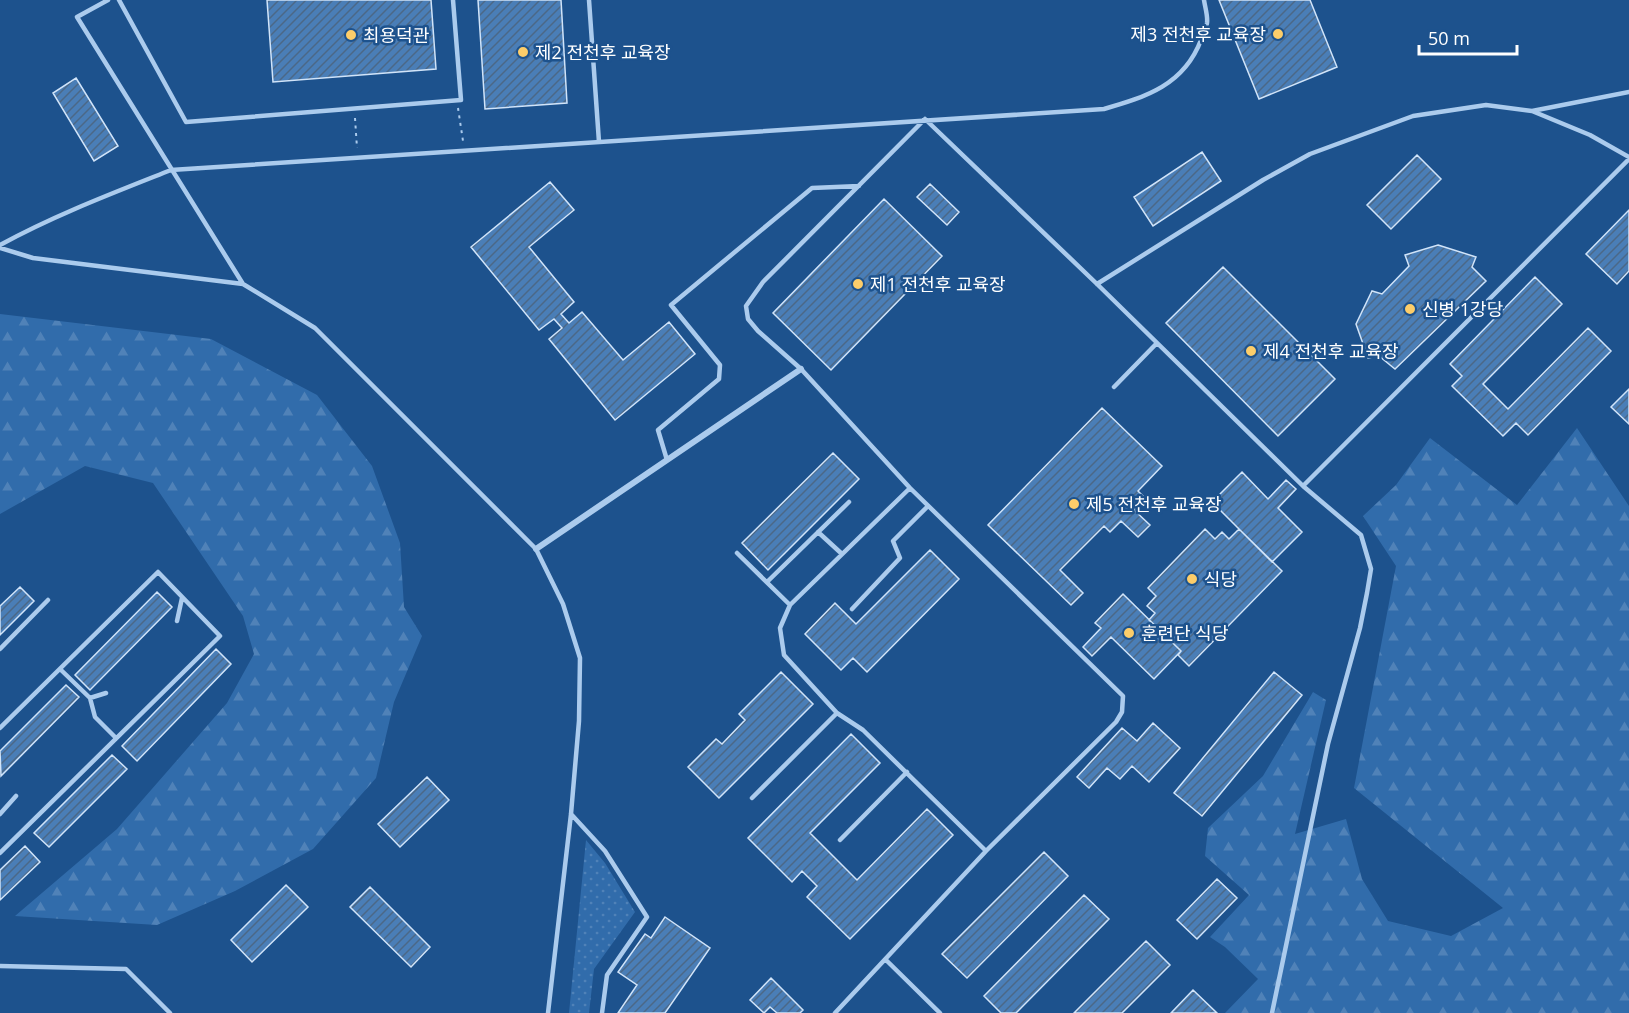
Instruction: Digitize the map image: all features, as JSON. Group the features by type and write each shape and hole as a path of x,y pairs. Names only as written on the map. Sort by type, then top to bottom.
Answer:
{"street":[{"path":"536,549 801,369"}],"lane":[{"path":"108,0 77,17 243,284"},
{"path":"119,0 186,122 461,100 453,0"},
{"path":"589,0 599,142"},
{"path":"0,247 31,228 171,170 1104,109 1139,99 1163,87 1183,72 1198,48 1208,22 1204,0"},
{"path":"1532,111 1629,92"},
{"path":"1097,284 1263,180 1310,154 1413,116 1486,105 1532,111 1590,135 1629,158 1303,486"},
{"path":"834,1013 986,851 1116,722 1122,712 1123,696 910,488 801,369 758,331 748,319 746,306 763,282 925,119"},
{"path":"925,119 1303,486 1361,535 1371,569 1360,628 1328,744 1272,1013"},
{"path":"667,460 658,430 719,380 720,365 671,305 812,188 859,186"},
{"path":"0,247 33,258 243,284 315,328 536,549 563,604 580,658 579,722 571,814 548,1013"},
{"path":"1114,387 1156,344"},
{"path":"910,488 790,604 780,628 784,655 837,713 863,730 986,851"},
{"path":"767,582 849,502"},
{"path":"852,609 900,558 893,541 928,506"},
{"path":"818,532 842,554"},
{"path":"737,553 790,604"},
{"path":"0,728 158,572 220,636 0,853"},
{"path":"177,621 182,598"},
{"path":"0,649 48,600"},
{"path":"60,669 90,698 95,717 116,738"},
{"path":"90,698 106,693"},
{"path":"752,798 837,713"},
{"path":"840,840 906,772"},
{"path":"0,814 16,796"},
{"path":"571,814 604,851 647,917 607,975 602,1013"},
{"path":"0,844 5,848"},
{"path":"886,960 940,1013"},
{"path":"0,966 126,969 170,1013"}],"path":[{"path":"457,100 464,150"},
{"path":"354,109 358,157"}],"green space":[{"path":"0,314 211,339 317,395 372,466 400,543 404,607 422,636 394,702 376,778 313,849 235,891 157,925 15,916 117,829 227,703 254,654 243,616 153,483 85,466 0,514"},
{"path":"1577,428 1629,506 1629,1013 1225,1013 1258,979 1225,947 1210,937 1249,895 1205,856 1208,828 1263,776 1313,692 1326,700 1295,834 1346,819 1362,879 1388,921 1451,936 1503,908 1354,788 1396,566 1363,516 1396,485 1430,438 1517,505"},
{"path":"586,840 605,863 635,912 594,969 589,1013 569,1013"}],"building":[{"name":"최용덕관","path":"267,0 431,0 436,69 273,82"},
{"name":"제2 전천후 교육장","path":"478,0 561,0 567,103 485,109"},
{"name":"제3 전천후 교육장","path":"1219,0 1310,0 1337,67 1259,99"},
{"path":"76,78 118,146 94,161 53,93"},
{"path":"1202,152 1221,181 1153,226 1134,197"},
{"path":"1417,155 1441,179 1391,229 1367,205"},
{"path":"550,182 574,210 529,247 574,302 561,314 569,323 582,312 623,360 669,322 695,354 615,420 549,339 562,328 554,319 539,330 471,247"},
{"path":"930,184 959,212 947,225 917,197"},
{"name":"제1 전천후 교육장","path":"884,199 942,256 831,370 773,313"},
{"path":"1629,210 1629,271 1617,284 1586,254"},
{"name":"신병 1강당","path":"1438,245 1476,257 1472,267 1486,281 1395,369 1379,356 1368,358 1356,324 1372,291 1382,294 1409,266 1405,255"},
{"name":"제4 전천후 교육장","path":"1223,267 1335,379 1278,436 1166,323"},
{"path":"1535,277 1562,304 1483,384 1508,409 1588,328 1611,351 1528,435 1516,423 1503,436 1452,386 1462,376 1450,364"},
{"path":"1629,389 1629,424 1611,407"},
{"name":"제5 전천후 교육장","path":"1102,408 1162,466 1138,491 1145,498 1134,510 1150,525 1138,537 1121,521 1110,532 1104,526 1060,570 1083,593 1071,605 988,525"},
{"path":"833,453 859,479 768,570 742,543"},
{"path":"1242,472 1268,499 1286,480 1296,489 1278,508 1302,532 1272,562 1212,502"},
{"path":"1205,529 1215,539 1222,532 1229,539 1239,529 1282,571 1189,666 1178,655 1181,651 1149,620 1155,613 1147,606 1156,596 1148,588"},
{"path":"930,550 959,579 867,672 853,658 841,670 805,634 835,603 856,624"},
{"path":"20,587 34,601 0,635 0,606"},
{"path":"157,592 172,607 90,690 75,675"},
{"name":"훈련단 식당","path":"1123,594 1181,651 1154,679 1111,637 1092,656 1083,647 1101,628 1095,623"},
{"path":"216,649 231,664 137,761 122,746"},
{"path":"781,672 813,704 719,798 688,767 716,739 722,744 745,720 739,714"},
{"path":"1274,672 1302,695 1202,816 1174,793"},
{"path":"66,685 79,697 1,776 0,751"},
{"path":"1153,723 1180,748 1149,782 1132,766 1120,779 1107,768 1089,788 1077,777 1122,728 1137,741"},
{"path":"851,734 880,763 810,833 857,880 927,809 953,835 850,939 807,897 817,886 802,871 792,882 748,838"},
{"path":"112,755 127,769 49,847 34,833"},
{"path":"427,777 449,800 400,847 378,824"},
{"path":"25,846 40,862 0,900 0,870"},
{"path":"1044,852 1068,876 967,978 942,954"},
{"path":"1217,879 1237,898 1197,939 1177,920"},
{"path":"286,885 308,907 252,962 231,940"},
{"path":"370,887 430,947 411,967 350,907"},
{"path":"1084,895 1109,919 1016,1013 1001,1013 984,996"},
{"path":"665,917 710,948 665,1013 618,1013 637,985 618,972 645,934 651,938"},
{"path":"1146,941 1170,965 1122,1013 1074,1013"},
{"path":"771,978 803,1010 800,1013 777,1013 770,1007 764,1013 750,1000"},
{"path":"1193,990 1217,1013 1171,1013"}],"place":[{"name":"제3 전천후 교육장","path":"1278,34"},
{"name":"최용덕관","path":"351,35"},
{"name":"제2 전천후 교육장","path":"523,52"},
{"name":"제1 전천후 교육장","path":"858,284"},
{"name":"신병 1강당","path":"1410,309"},
{"name":"제4 전천후 교육장","path":"1251,351"},
{"name":"제5 전천후 교육장","path":"1074,504"},
{"name":"식당","path":"1192,579"},
{"name":"훈련단 식당","path":"1129,633"}]}
